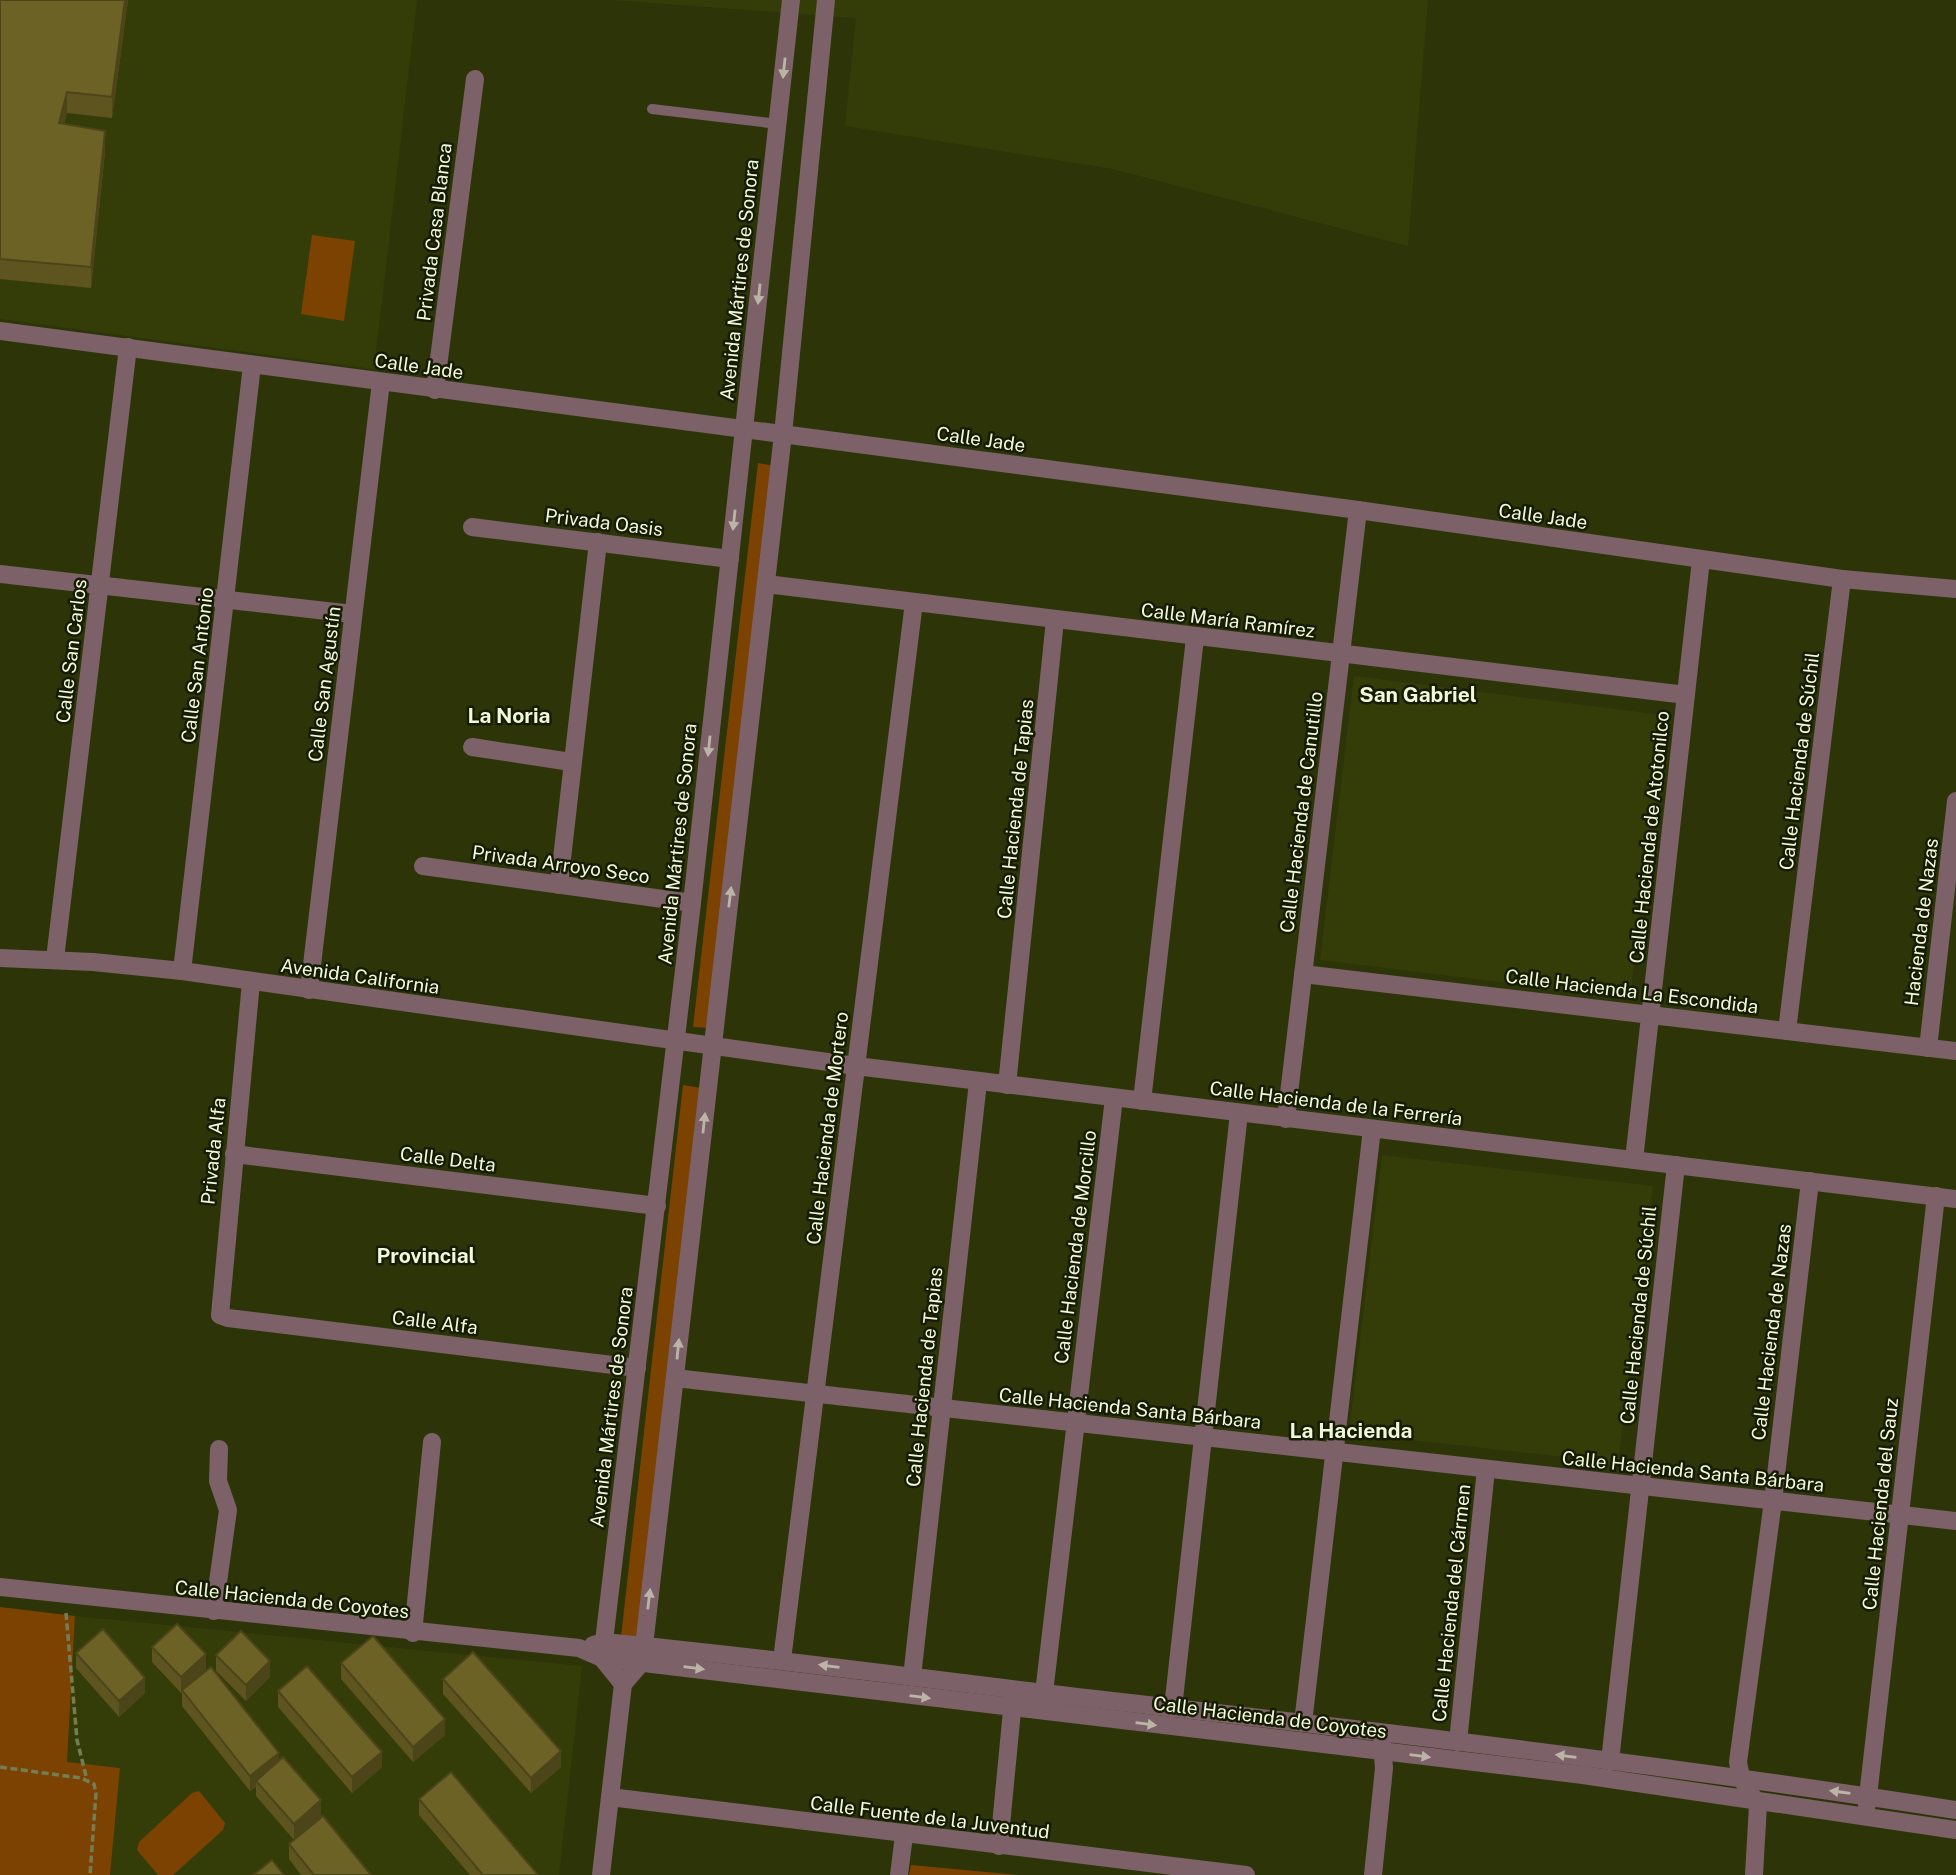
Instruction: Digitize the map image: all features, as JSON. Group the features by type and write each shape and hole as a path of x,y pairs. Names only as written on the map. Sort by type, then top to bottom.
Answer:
{"street":[{"name":"Avenida Mártires de Sonora","path":"602,1650 676,1042 792,0"},
{"path":"601,1875 623,1684 643,1654 783,434 826,0"},
{"name":"Privada Casa Blanca","path":"435,390 475,79"},
{"name":"Calle Jade","path":"0,331 1358,510 1842,579 1956,589"},
{"name":"Calle San Carlos","path":"55,960 128,347"},
{"name":"Calle San Antonio","path":"182,971 252,365"},
{"name":"Calle San Agustín","path":"309,990 381,383"},
{"name":"Calle Hacienda de Canutillo","path":"1286,1119 1358,510"},
{"name":"Privada Oasis","path":"472,527 730,559"},
{"path":"559,885 598,542"},
{"name":"Calle Hacienda de Atotonilco","path":"1634,1160 1701,560"},
{"path":"0,574 353,614"},
{"name":"Calle Hacienda de Súchil","path":"1787,1031 1842,579"},
{"name":"Calle María Ramírez","path":"766,584 1195,638 1686,695"},
{"name":"Calle Hacienda de Mortero","path":"782,1660 813,1393 914,602"},
{"name":"Calle Hacienda de Tapias","path":"1007,1085 1055,620"},
{"path":"1142,1101 1195,638"},
{"path":"472,747 571,762"},
{"name":"Hacienda de Nazas","path":"1928,1048 1956,801"},
{"name":"Privada Arroyo Seco","path":"423,866 692,903"},
{"name":"Avenida California","path":"0,958 182,971 712,1047"},
{"name":"Calle Hacienda La Escondida","path":"1303,974 1956,1051"},
{"name":"Privada Alfa","path":"229,1318 218,1311 251,982"},
{"name":"Calle Hacienda de la Ferrería","path":"712,1047 978,1082 1956,1199"},
{"name":"Calle Hacienda de Tapias","path":"912,1677 978,1082"},
{"name":"Calle Hacienda de Morcillo","path":"1044,1693 1114,1098"},
{"path":"1173,1708 1239,1113"},
{"path":"1303,1723 1371,1129"},
{"name":"Calle Delta","path":"233,1154 657,1206"},
{"name":"Calle Hacienda de Súchil","path":"1610,1761 1676,1165"},
{"name":"Calle Hacienda de Nazas","path":"1741,1778 1738,1762 1773,1501 1810,1181"},
{"name":"Calle Hacienda del Sauz","path":"1865,1816 1936,1196"},
{"name":"Calle Alfa","path":"229,1318 637,1368"},
{"name":"Calle Hacienda Santa Bárbara","path":"675,1378 1956,1521"},
{"path":"413,1633 432,1442"},
{"path":"214,1611 228,1510 227,1500 218,1481 219,1449"},
{"name":"Calle Hacienda del Cármen","path":"1458,1742 1486,1469"},
{"name":"Calle Hacienda de Coyotes","path":"0,1587 413,1633 643,1654 1012,1709 1756,1799 1956,1830"},
{"path":"602,1650 623,1684"},
{"name":"Calle Hacienda de Coyotes","path":"643,1654 782,1660 1610,1761 1956,1810"},
{"path":"999,1846 1014,1689"},
{"path":"1373,1875 1384,1752 1381,1733"},
{"path":"1741,1778 1756,1799 1759,1812 1754,1875"},
{"name":"Calle Fuente de la Juventud","path":"610,1797 999,1846 1091,1867 1246,1875"},
{"path":"899,1875 904,1835"}],"lane":[{"path":"652,109 778,124"}],"path":[{"path":"64,1595 70,1636 77,1740 88,1780 96,1788 90,1875"},
{"path":"0,1767 88,1780"}],"shaded area":[{"path":"0,0 417,0 374,369 0,319"},
{"path":"614,0 1428,0 1408,246 1113,169 845,126 856,18"},
{"path":"312,235 355,241 344,321 301,314"},
{"path":"758,463 774,466 711,1028 693,1027"},
{"path":"1354,676 1663,715 1630,998 1320,960"},
{"path":"683,1085 701,1088 637,1639 621,1637"},
{"path":"1382,1155 1653,1186 1618,1463 1349,1433"},
{"path":"0,1607 75,1616 67,1762 120,1768 110,1875 0,1875"},
{"path":"75,1616 582,1666 559,1875 110,1875 120,1768 67,1763"},
{"path":"199,1791 225,1823 223,1830 173,1875 158,1875 137,1850 139,1842 192,1793"},
{"path":"911,1865 1018,1875 909,1875"}],"building":[{"path":"0,0 125,0 112,97 67,92 59,123 105,131 91,267 0,259"},
{"path":"177,1624 206,1654 181,1677 152,1647"},
{"path":"103,1629 145,1678 119,1701 76,1653"},
{"path":"241,1631 270,1661 246,1685 216,1655"},
{"path":"373,1636 445,1719 413,1747 341,1663"},
{"path":"473,1652 561,1751 531,1778 443,1679"},
{"path":"307,1666 382,1752 352,1777 278,1691"},
{"path":"211,1667 279,1753 250,1776 182,1690"},
{"path":"283,1757 321,1800 294,1824 256,1781"},
{"path":"451,1772 538,1875 483,1875 419,1799"},
{"path":"323,1816 371,1875 314,1875 289,1844"},
{"path":"272,1860 284,1875 253,1875"}],"district":[{"name":"San Gabriel","path":"1418,694"},
{"name":"La Noria","path":"509,715"},
{"name":"Provincial","path":"426,1255"},
{"name":"La Hacienda","path":"1351,1430"}]}
